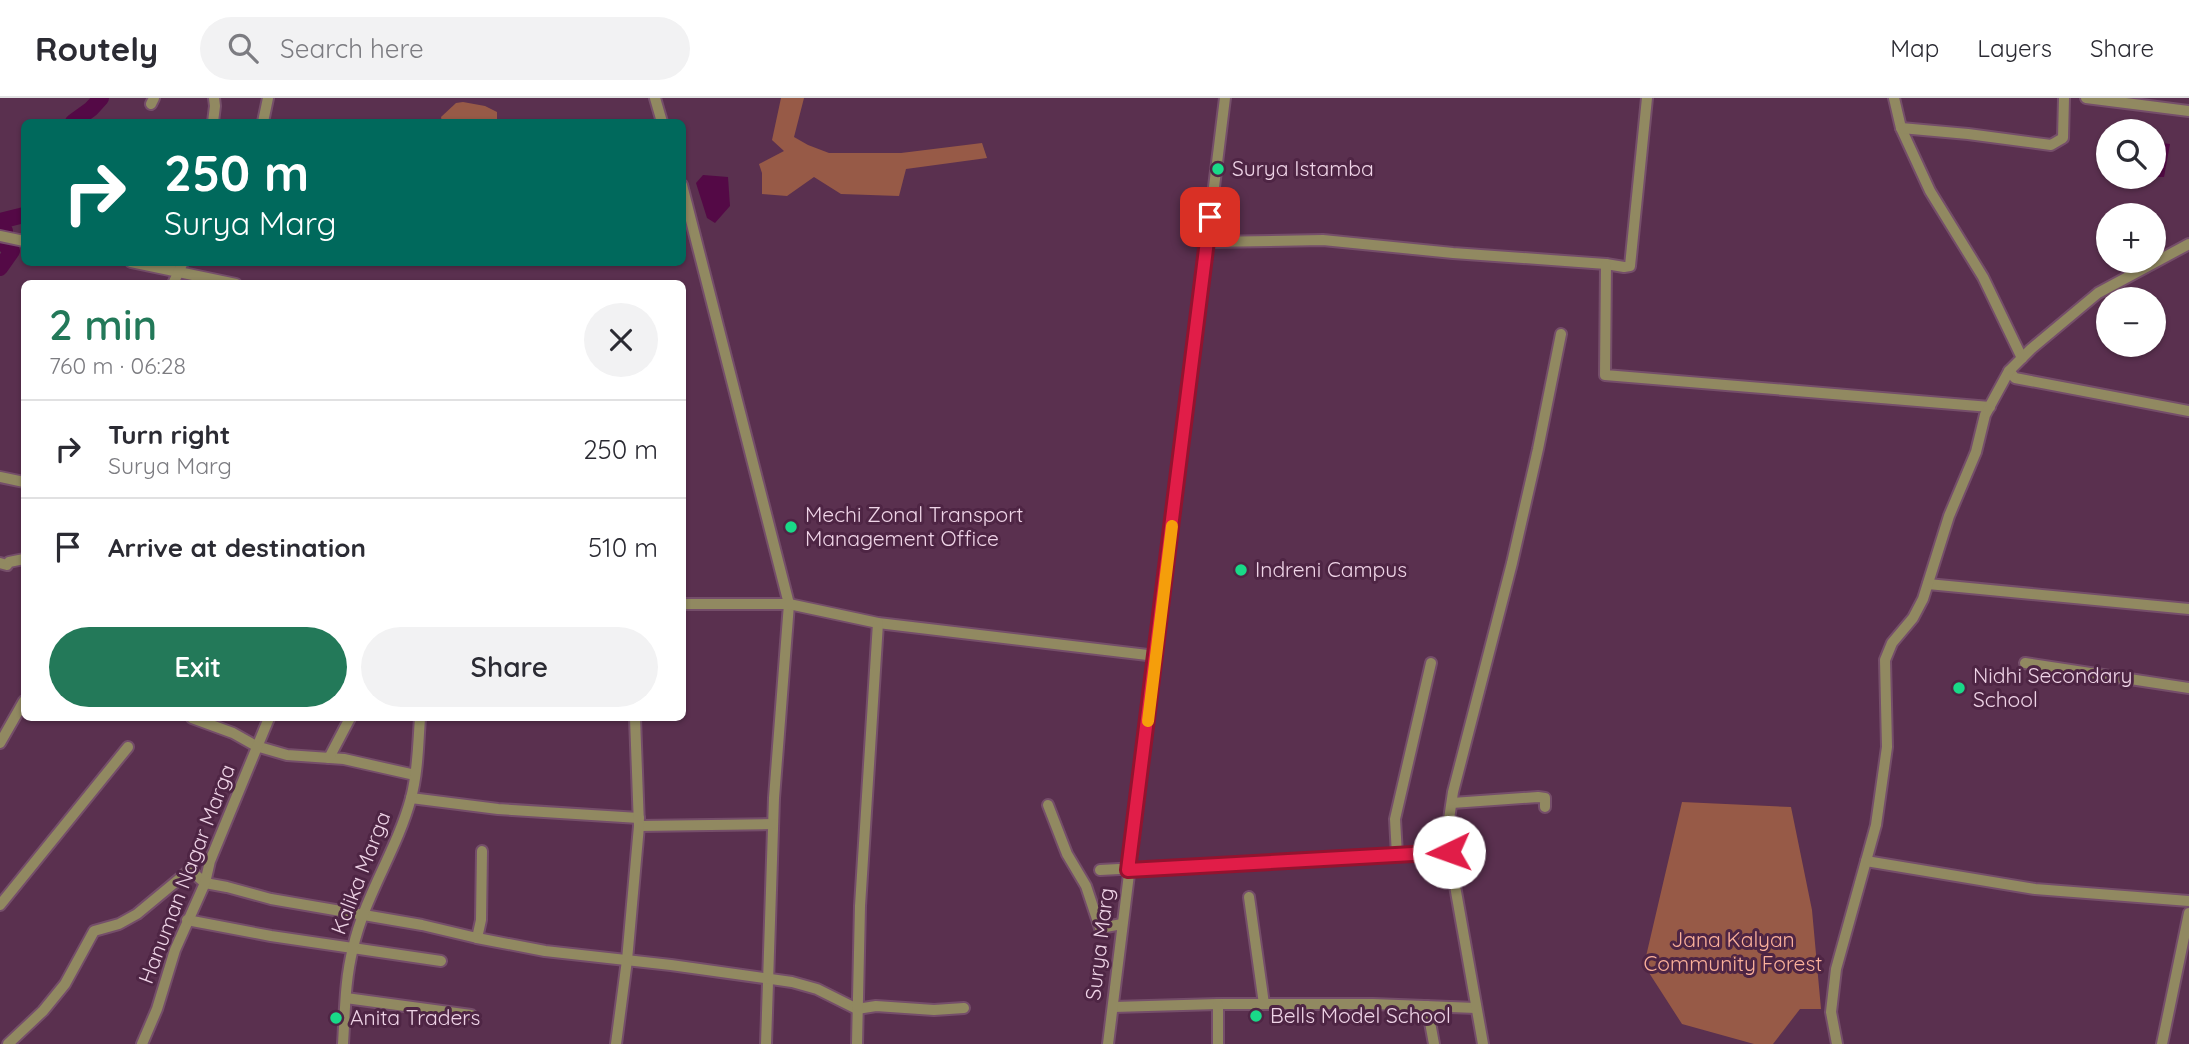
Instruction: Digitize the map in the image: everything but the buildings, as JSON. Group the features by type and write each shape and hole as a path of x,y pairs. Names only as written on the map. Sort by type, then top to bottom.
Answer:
{"street":[{"path":"213,119 214,98"},
{"path":"264,119 268,98"},
{"path":"655,98 661,119"},
{"name":"Surya Marg","path":"1108,1044 1225,98"},
{"path":"1207,242 1323,240 1630,266 1647,98"},
{"path":"1894,98 1901,128 1930,191 1983,277 2022,358"},
{"path":"1901,128 2051,145 2063,138 2064,98"},
{"path":"2086,98 2189,111"},
{"path":"686,201 789,604 773,824 766,1044"},
{"path":"0,236 21,240"},
{"path":"1836,1044 1832,1012 1836,969 1876,825 1887,747 1885,660 1892,643 1913,618 1923,599 1949,516 1976,452 1985,415 2009,371 2098,293 2189,244"},
{"path":"1606,264 1605,374 1990,407"},
{"path":"181,267 223,280"},
{"path":"1483,1044 1449,852 1448,826 1520,529 1561,334"},
{"path":"2009,371 2015,378 2189,411"},
{"path":"0,477 21,481"},
{"path":"0,563 7,565 21,560"},
{"path":"1928,584 2189,609"},
{"path":"686,604 789,604 878,623 1156,656"},
{"path":"856,1044 860,905 878,623"},
{"path":"1397,855 1395,819 1431,663"},
{"path":"2025,663 2189,688"},
{"path":"2,735 21,706"},
{"path":"200,721 233,733 256,746 287,755 344,759 415,775"},
{"name":"Hanuman Nagar Marga","path":"142,1044 157,1009 175,950 205,883 268,721"},
{"path":"329,758 348,721"},
{"name":"Kalika Marga","path":"342,1044 352,948 369,896 396,839 411,798 420,721"},
{"path":"616,1044 627,960 639,822 635,721"},
{"path":"0,905 128,747"},
{"path":"1452,803 1538,797 1545,798 1545,807"},
{"path":"411,798 639,822 773,824"},
{"path":"1048,805 1067,854 1086,886 1100,928 1122,923"},
{"path":"477,939 481,920 482,851"},
{"path":"1100,870 1449,852"},
{"path":"1866,861 2035,888 2189,901"},
{"path":"8,1044 43,1011 65,984 94,932 137,915 190,870 205,883 271,899 422,925 477,939 545,951 792,982 817,989 857,1009 876,1006 922,1010 964,1008"},
{"path":"1249,897 1264,1004"},
{"path":"2162,1044 2189,913"},
{"path":"187,920 271,936 441,961"},
{"path":"346,998 471,1015"},
{"path":"1217,1044 1218,1004"},
{"path":"1113,1007 1264,1004 1476,1008"},
{"path":"1427,1006 1434,1044"}],"green space":[{"path":"781,98 804,98 794,137 829,153 901,153 982,143 987,158 906,169 899,196 841,194 814,177 787,196 762,194 759,164 784,151 772,140"},
{"path":"456,103 485,106 497,112 497,119 441,119"},
{"name":"Jana Kalyan Community Forest","path":"1682,802 1791,807 1812,910 1821,1009 1800,1009 1773,1044 1754,1044 1682,1024 1644,965"}],"shaded area":[{"path":"2166,144 2170,144 2166,166"},
{"path":"703,175 728,177 730,206 715,223 707,218 696,183"}],"waterway":[{"path":"77,119 101,98"},
{"path":"5,231 0,221 21,216"},
{"path":"0,268 12,251 4,244"}],"slow traffic":[{"path":"1148,721 1172,526"}],"place":[{"name":"Surya Istamba","path":"1218,169"},
{"name":"Mechi Zonal Transport Management Office","path":"791,527"},
{"name":"Indreni Campus","path":"1241,570"},
{"name":"Nidhi Secondary School","path":"1959,688"},
{"name":"Bells Model School","path":"1256,1016"},
{"name":"Anita Traders","path":"336,1018"}],"route":[{"path":"1210,217 1128,870 1449,852"}]}
